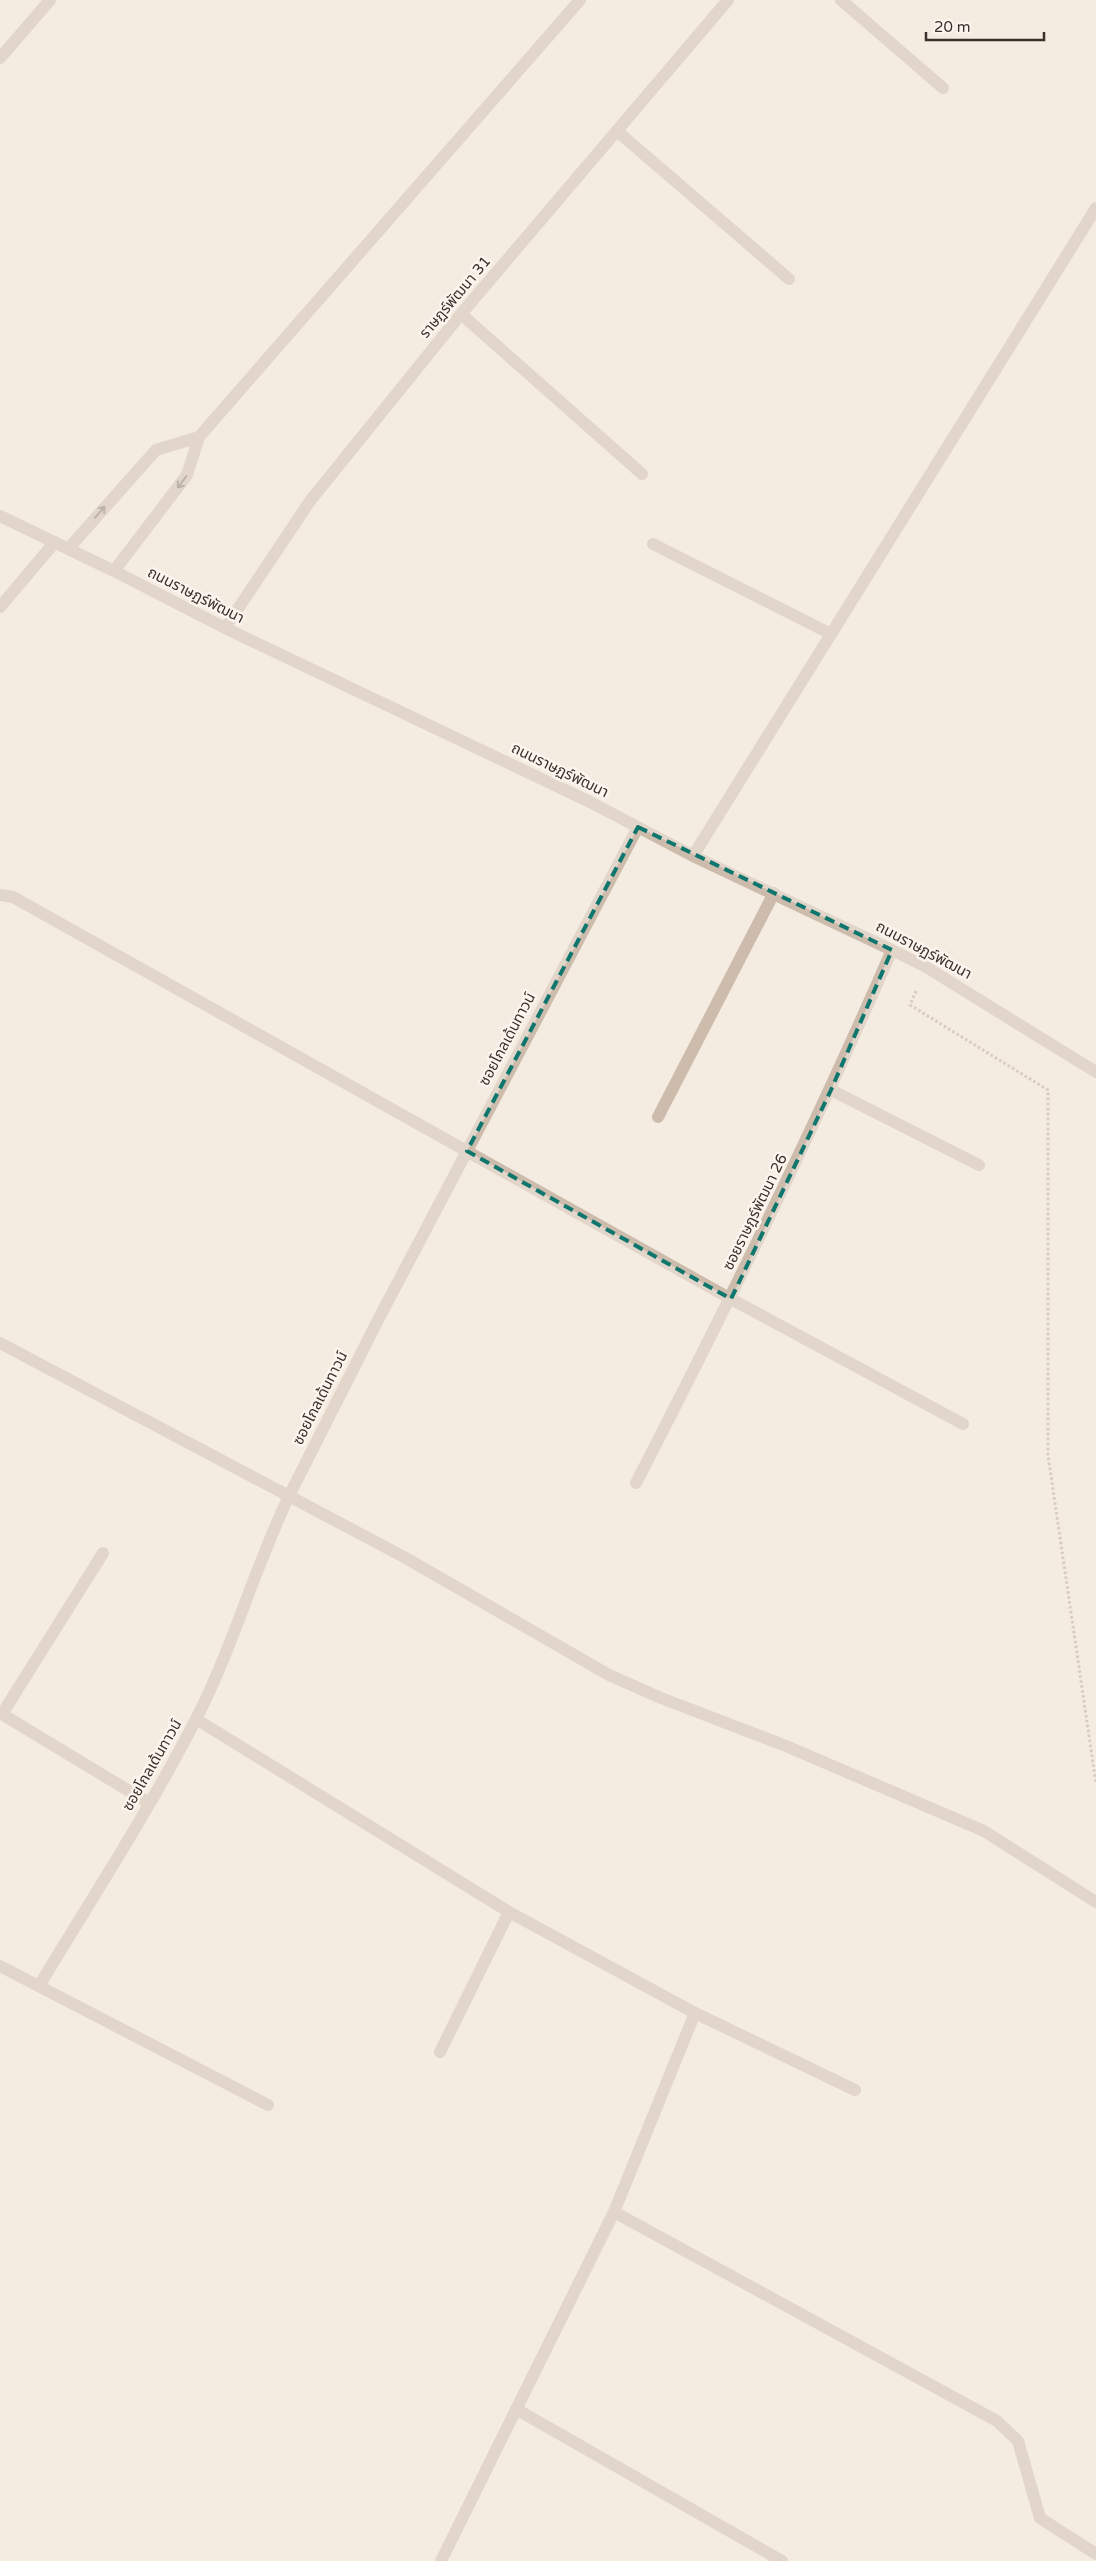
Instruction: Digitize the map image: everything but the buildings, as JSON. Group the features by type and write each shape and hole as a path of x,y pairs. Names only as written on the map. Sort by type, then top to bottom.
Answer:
{"street":[{"path":"0,58 50,0"},
{"path":"114,571 187,475 200,437 580,0"},
{"name":"ราษฎร์พัฒนา 31","path":"225,628 310,501 461,314 728,0"},
{"path":"840,0 943,88"},
{"path":"618,131 789,279"},
{"path":"693,856 1096,208"},
{"path":"461,314 642,474"},
{"path":"68,549 156,450 200,437"},
{"name":"ถนนราษฏร์พัฒนา","path":"0,516 114,571 225,628 638,827 693,856 926,967 1096,1072"},
{"path":"0,607 55,542"},
{"path":"652,544 831,634"},
{"name":"ซอยโกลเด้นทาวน์","path":"39,1986 149,1803 196,1719 234,1636 289,1496 467,1151 638,827"},
{"path":"658,1117 774,894"},
{"path":"0,895 13,897 731,1299 963,1424"},
{"name":"ซอยราษฎร์พัฒนา 26","path":"636,1483 731,1299 831,1090 892,950"},
{"path":"831,1090 979,1165"},
{"path":"0,1343 404,1557 608,1675 661,1698 786,1746 984,1832 1096,1902"},
{"path":"103,1553 1,1714 149,1803"},
{"path":"196,1719 510,1912 695,2013 856,2090"},
{"path":"440,2052 510,1912"},
{"path":"0,1966 268,2105"},
{"path":"441,2561 614,2212 695,2013"},
{"path":"614,2212 998,2420 1018,2441 1040,2518 1096,2554"},
{"path":"516,2409 782,2561"}],"path":[{"path":"926,967 910,1005 1048,1090 1048,1455 1096,1784"}],"highlighted area":[{"path":"638,827 892,950 831,1090 731,1299 467,1151"}]}
